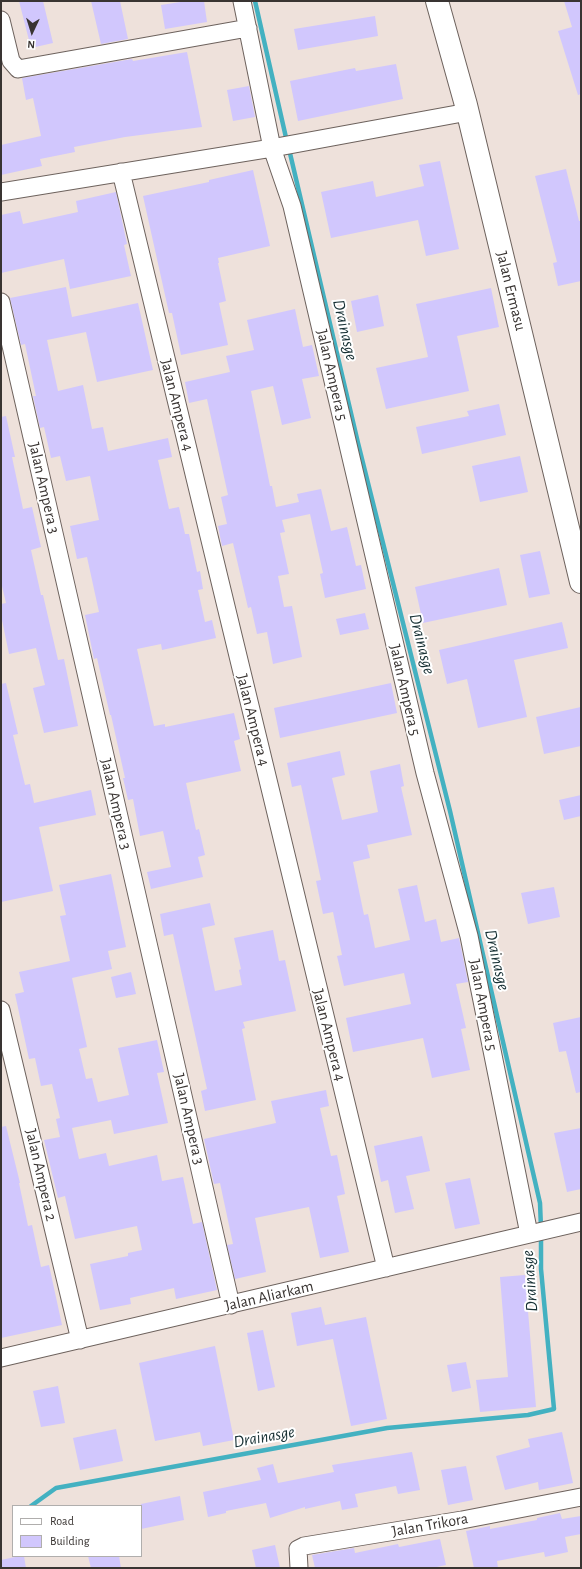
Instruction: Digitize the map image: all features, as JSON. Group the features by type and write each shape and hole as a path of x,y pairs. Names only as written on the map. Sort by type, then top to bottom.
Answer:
{"street":[{"name":"Jalan Ampera 5","path":"242,1 272,148 292,206 425,773 469,936 533,1233"},
{"name":"Jalan Ermasu","path":"437,1 468,112 581,582"},
{"path":"1,20 11,61 18,69 248,28"},
{"path":"1,192 272,148 468,112"},
{"name":"Jalan Ampera 4","path":"121,172 386,1268"},
{"name":"Jalan Ampera 3","path":"1,302 231,1305"},
{"name":"Jalan Ampera 2","path":"1,1010 80,1340"},
{"name":"Jalan Aliarkam","path":"1,1358 581,1222"},
{"name":"Jalan Trikora","path":"299,1568 297,1560 298,1549 304,1546 462,1520 581,1497"}],"building":[{"path":"19,1 43,1 53,43 31,48"},
{"path":"91,1 120,1 128,39 101,44"},
{"path":"187,1 204,1 207,22 165,29 161,5"},
{"path":"564,1 581,1 581,94 578,95 558,31 572,27"},
{"path":"375,16 378,36 298,50 294,29"},
{"path":"187,52 202,127 125,137 74,147 75,152 40,159 42,166 1,175 1,145 41,136 33,98 26,100 22,78 132,59 133,61"},
{"path":"396,64 403,99 298,121 290,81 355,68 356,71"},
{"path":"249,86 255,117 233,121 227,90"},
{"path":"440,161 459,249 426,256 418,220 331,238 321,192 373,181 376,197 424,186 419,165"},
{"path":"566,169 579,221 581,221 581,281 558,286 553,263 557,262 535,176"},
{"path":"253,170 270,246 218,258 226,301 219,303 228,345 181,355 172,313 169,313 143,196 209,182 209,180"},
{"path":"116,192 127,244 124,245 131,276 70,289 64,259 1,273 1,215 20,211 23,224 78,212 76,201"},
{"path":"66,287 72,317 138,303 153,370 97,382 86,332 47,340 58,391 83,385 92,429 103,427 108,451 168,438 172,457 158,460 169,509 179,507 185,534 189,534 197,572 200,571 203,589 198,590 205,622 212,620 216,638 162,650 161,644 137,649 154,726 165,724 165,727 234,713 240,739 234,741 241,771 186,783 196,830 199,829 205,855 198,857 203,877 151,889 147,872 171,867 163,831 140,836 133,799 128,800 123,778 125,778 111,715 97,658 94,659 85,615 99,612 87,557 77,559 70,526 99,520 90,476 66,481 60,456 51,458 44,427 40,428 33,396 36,396 25,344 21,345 10,298"},
{"path":"491,288 499,327 457,336 469,391 386,409 376,368 428,357 416,304"},
{"path":"378,295 384,326 357,332 351,301"},
{"path":"295,309 303,347 312,345 319,376 302,379 311,418 282,425 273,386 251,391 270,486 272,486 276,507 299,502 297,494 321,489 331,531 347,527 356,566 361,565 366,589 325,598 320,574 323,573 310,514 282,520 285,532 280,533 289,574 278,576 284,607 292,606 302,657 273,664 267,632 257,634 251,607 248,608 233,543 222,546 218,526 227,524 221,497 228,495 207,399 189,403 185,382 230,372 226,356 254,350 247,320"},
{"path":"499,404 506,435 422,454 416,427 469,416 467,411"},
{"path":"6,416 15,457 12,457 23,509 32,507 41,547 31,550 41,595 43,595 58,660 64,659 78,726 44,733 33,688 45,685 36,648 9,654 1,615 1,604 6,603 1,582 1,417"},
{"path":"520,456 528,492 480,502 472,466"},
{"path":"540,551 550,594 529,598 520,555"},
{"path":"499,568 507,605 423,623 415,587"},
{"path":"365,613 369,629 340,635 336,619"},
{"path":"562,622 568,648 514,660 527,717 478,728 467,679 447,684 439,650"},
{"path":"6,683 18,734 13,735 25,785 30,784 34,803 91,790 96,815 39,827 53,891 1,902 1,684"},
{"path":"391,683 397,713 280,738 274,708"},
{"path":"581,707 581,746 544,754 536,717"},
{"path":"340,751 345,775 332,778 342,820 378,812 370,771 400,764 404,786 401,787 412,835 367,845 370,858 353,862 364,915 368,914 375,948 410,940 398,889 417,885 425,922 436,919 441,942 459,938 468,982 456,984 466,1028 461,1029 470,1070 432,1078 423,1038 353,1052 346,1018 411,1004 404,973 344,986 337,956 342,955 333,912 323,914 316,881 321,880 301,785 292,787 287,763"},
{"path":"581,795 581,816 564,820 559,800"},
{"path":"111,874 126,947 108,951 112,969 72,978 87,1047 79,1049 86,1079 92,1078 98,1102 129,1095 118,1048 157,1040 164,1072 157,1073 168,1123 114,1134 111,1120 72,1128 79,1159 106,1153 109,1166 157,1155 162,1181 183,1177 193,1224 202,1222 217,1290 176,1299 174,1288 130,1298 131,1304 100,1310 90,1264 128,1256 128,1253 142,1250 137,1226 75,1239 65,1196 58,1198 44,1140 60,1137 56,1119 60,1118 52,1084 41,1086 35,1058 29,1059 15,994 24,992 19,972 70,961 60,916 66,915 59,885"},
{"path":"554,887 560,917 528,924 521,893"},
{"path":"210,903 215,925 202,928 215,991 242,985 239,970 241,969 234,938 273,930 279,961 285,960 296,1011 243,1022 245,1028 242,1029 256,1100 205,1111 201,1091 207,1089 173,934 164,936 160,914"},
{"path":"131,972 136,994 116,998 111,977"},
{"path":"581,1017 581,1092 576,1093 566,1051 559,1052 553,1023"},
{"path":"326,1090 329,1106 320,1108 331,1156 337,1155 345,1194 337,1196 349,1252 320,1258 309,1207 255,1218 266,1272 235,1279 227,1245 233,1244 220,1183 214,1184 204,1139 276,1123 271,1101"},
{"path":"6,1126 20,1183 28,1226 32,1225 41,1267 49,1265 62,1325 1,1338 1,1127"},
{"path":"581,1128 581,1189 567,1192 554,1133"},
{"path":"422,1136 430,1171 406,1176 414,1209 395,1213 388,1180 381,1182 374,1146"},
{"path":"470,1178 480,1224 455,1229 445,1183"},
{"path":"525,1275 536,1407 480,1412 476,1380 508,1377 500,1277"},
{"path":"321,1307 325,1325 366,1317 387,1419 351,1426 333,1339 297,1346 291,1313"},
{"path":"263,1330 275,1387 258,1391 247,1333"},
{"path":"215,1346 234,1440 203,1446 200,1432 155,1441 139,1363"},
{"path":"466,1362 471,1388 452,1392 447,1365"},
{"path":"58,1386 65,1423 41,1427 33,1391"},
{"path":"116,1429 123,1461 80,1470 73,1438"},
{"path":"562,1432 573,1483 539,1490 538,1482 505,1490 496,1456 530,1447 528,1439"},
{"path":"412,1452 420,1490 398,1494 396,1486 355,1494 358,1507 342,1510 340,1501 305,1509 305,1507 270,1518 266,1503 226,1511 226,1513 208,1517 203,1492 261,1480 257,1468 273,1464 278,1483 334,1472 332,1465"},
{"path":"466,1466 473,1500 448,1505 441,1470"},
{"path":"180,1496 184,1520 142,1529 141,1504"},
{"path":"560,1513 562,1519 581,1516 581,1534 565,1537 568,1552 545,1557 544,1552 497,1561 498,1568 474,1568 466,1531 490,1526 490,1529 537,1520 537,1518"},
{"path":"440,1539 446,1565 432,1568 315,1568 312,1555 354,1548 355,1553 398,1544 399,1547"},
{"path":"275,1545 280,1568 256,1568 252,1550"},
{"path":"24,1557 26,1568 1,1568 1,1560"},
{"path":"88,1557 119,1557 121,1568 91,1568"}],"waterway":[{"name":"Drainasge","path":"255,1 287,142"},
{"name":"Drainasge","path":"289,149 358,443 450,811 540,1203 541,1228"},
{"name":"Drainasge","path":"32,1505 56,1488 387,1428 528,1415 554,1409 541,1269 541,1235"}]}
